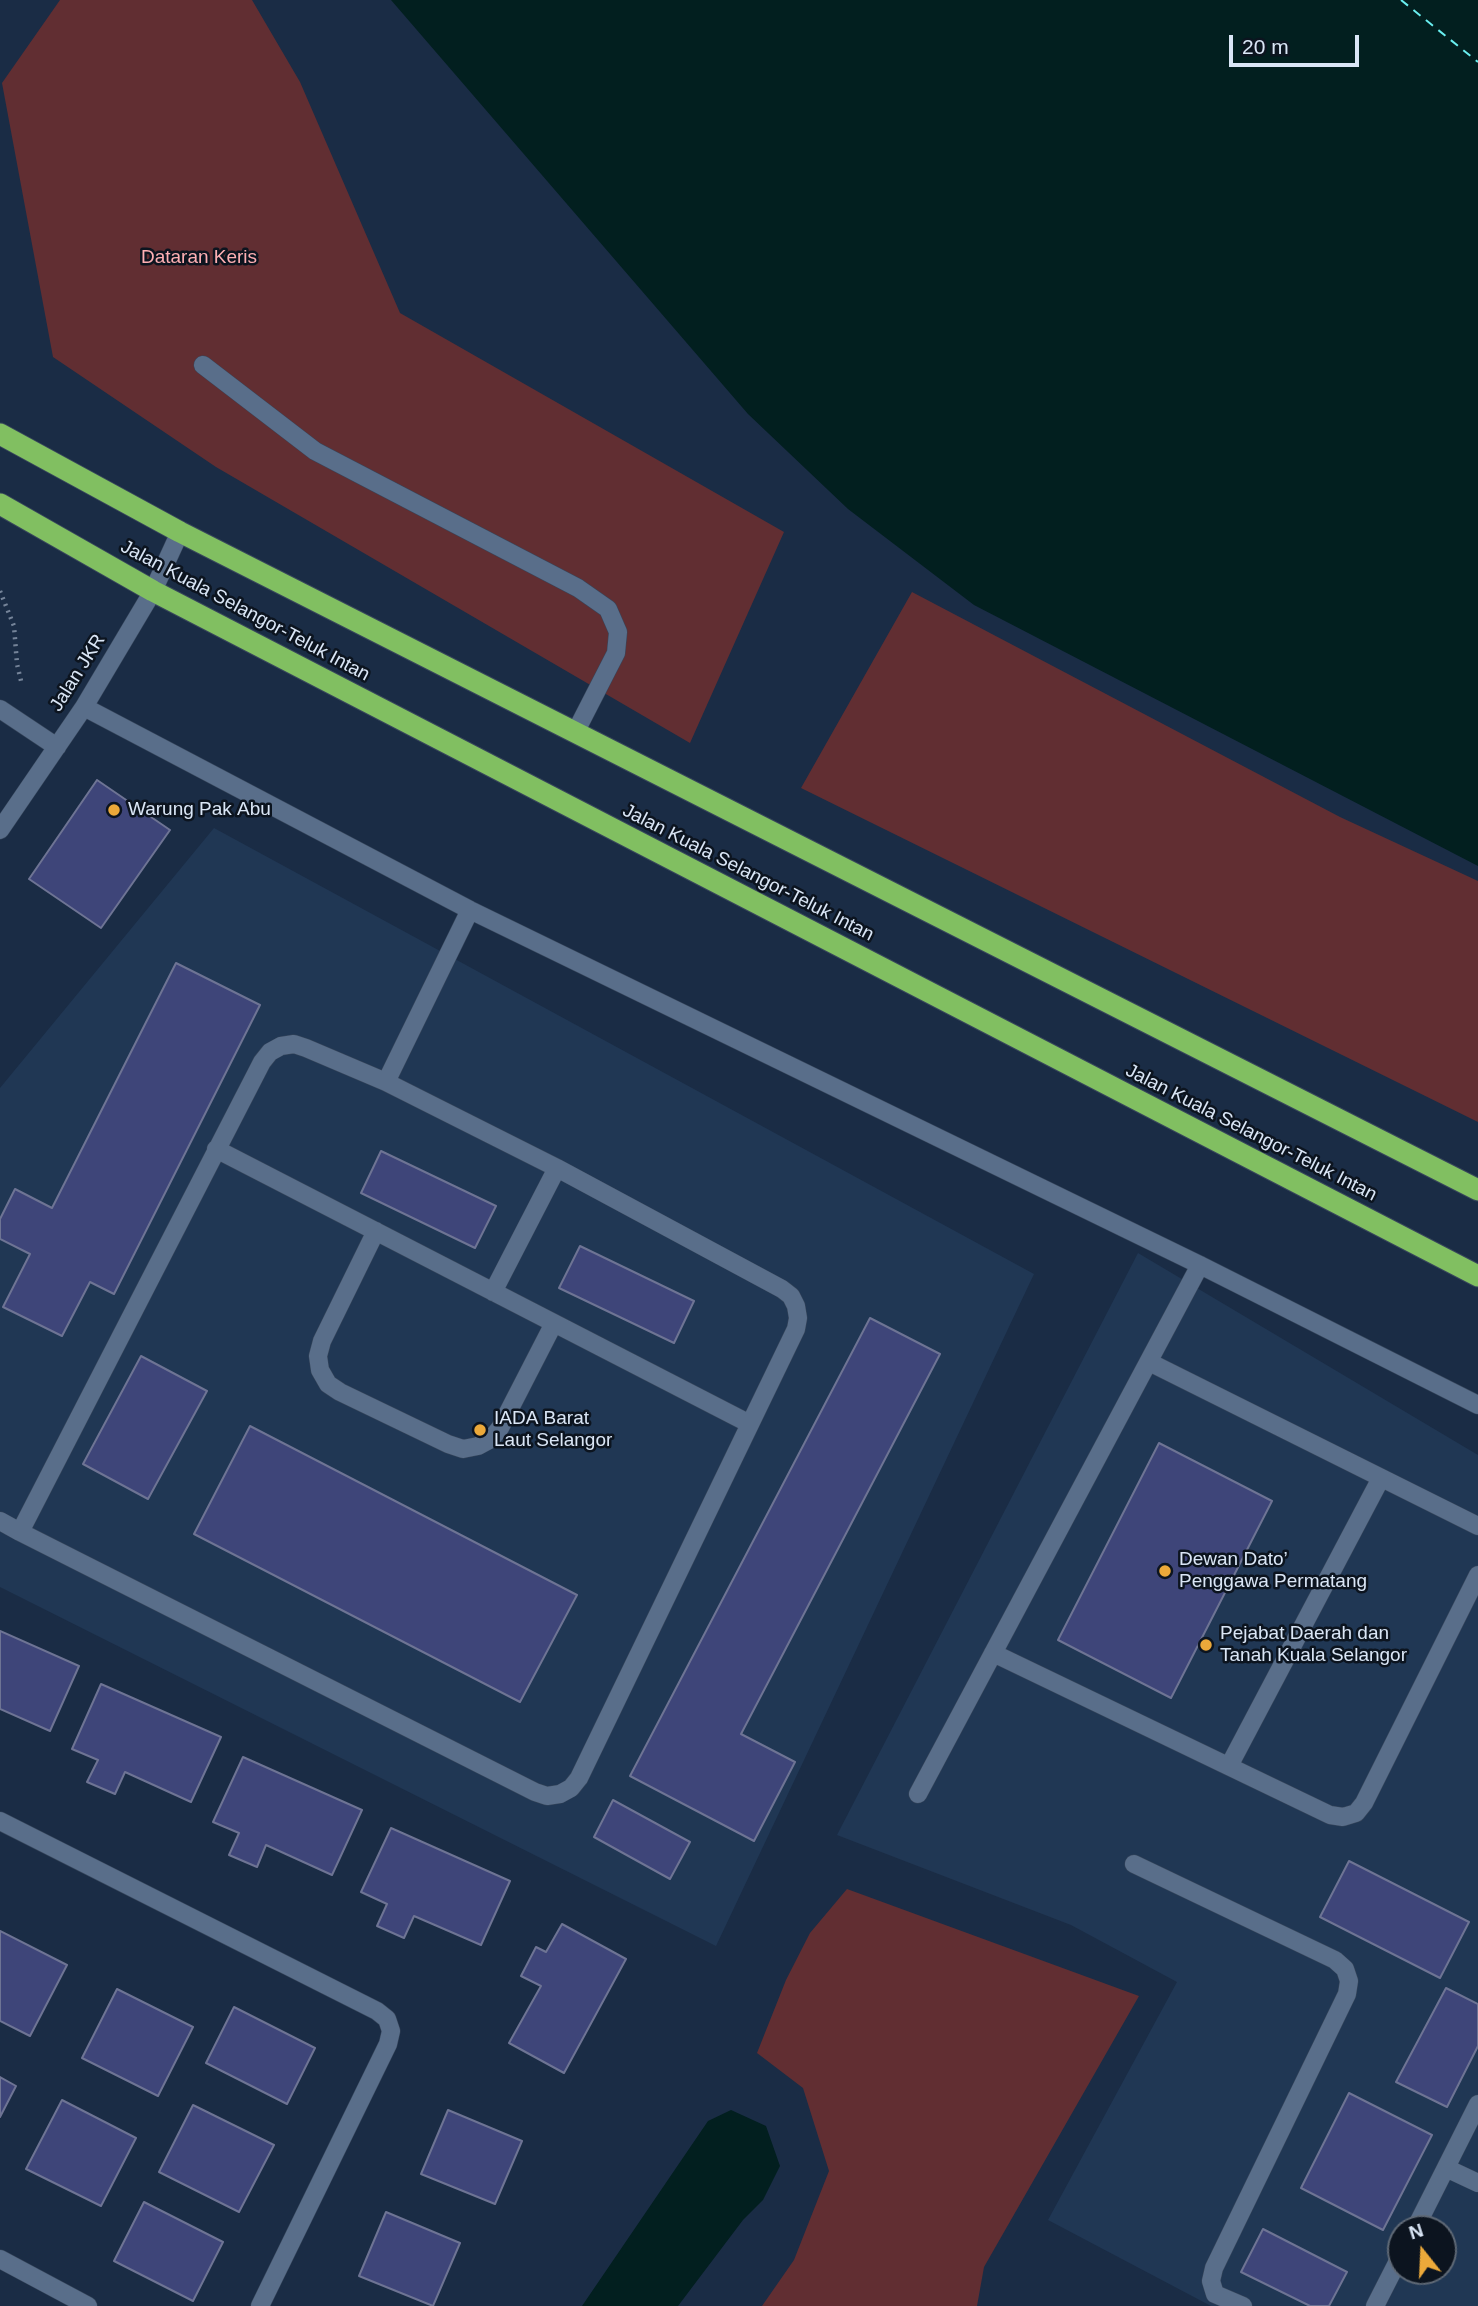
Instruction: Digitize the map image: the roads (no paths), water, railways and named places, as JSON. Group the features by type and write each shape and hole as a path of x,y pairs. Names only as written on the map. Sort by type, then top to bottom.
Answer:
{"highway":[{"name":"Jalan Kuala Selangor-Teluk Intan","path":"0,434 180,532 1478,1190"},
{"name":"Jalan Kuala Selangor-Teluk Intan","path":"0,504 153,591 1478,1276"}],"street":[{"path":"203,365 315,451 578,588 608,609 618,632 616,653 575,733"},
{"name":"Jalan JKR","path":"0,830 84,707 153,591 180,532"},
{"path":"84,707 470,910 1200,1265 1478,1405"},
{"path":"0,709 57,747"},
{"path":"386,1082 470,910"},
{"path":"0,1521 20,1532 535,1792 547,1796 560,1794 571,1788 579,1778 796,1329 796,1306 791,1296 557,1168 386,1082 306,1048 293,1044 281,1046 270,1052 262,1062 20,1532"},
{"path":"216,1149 750,1424"},
{"path":"493,1292 557,1168"},
{"path":"376,1231 322,1341 318,1356 320,1370 328,1384 340,1392 449,1444 463,1448 478,1446 491,1439 500,1427 554,1324"},
{"path":"918,1794 1200,1265"},
{"path":"1149,1362 1478,1526"},
{"path":"1230,1766 1381,1478"},
{"path":"993,1653 1331,1815 1343,1817 1356,1813 1364,1803 1478,1575"},
{"path":"0,1821 377,2011 387,2019 391,2031 388,2044 260,2306"},
{"path":"1134,1864 1335,1960 1345,1969 1349,1981 1347,1994 1214,2268 1211,2281 1215,2294 1243,2306"},
{"path":"1422,2215 1478,2104"},
{"path":"1446,2168 1478,2183"},
{"path":"0,2259 88,2306"},
{"path":"1375,2306 1387,2282"}],"place":[{"name":"Warung Pak Abu","path":"114,810"},
{"name":"IADA Barat Laut Selangor","path":"480,1430"},
{"name":"Dewan Dato’ Penggawa Permatang","path":"1165,1571"},
{"name":"Pejabat Daerah dan Tanah Kuala Selangor","path":"1206,1645"}],"park label":[{"name":"Dataran Keris","path":"199,258"}]}
